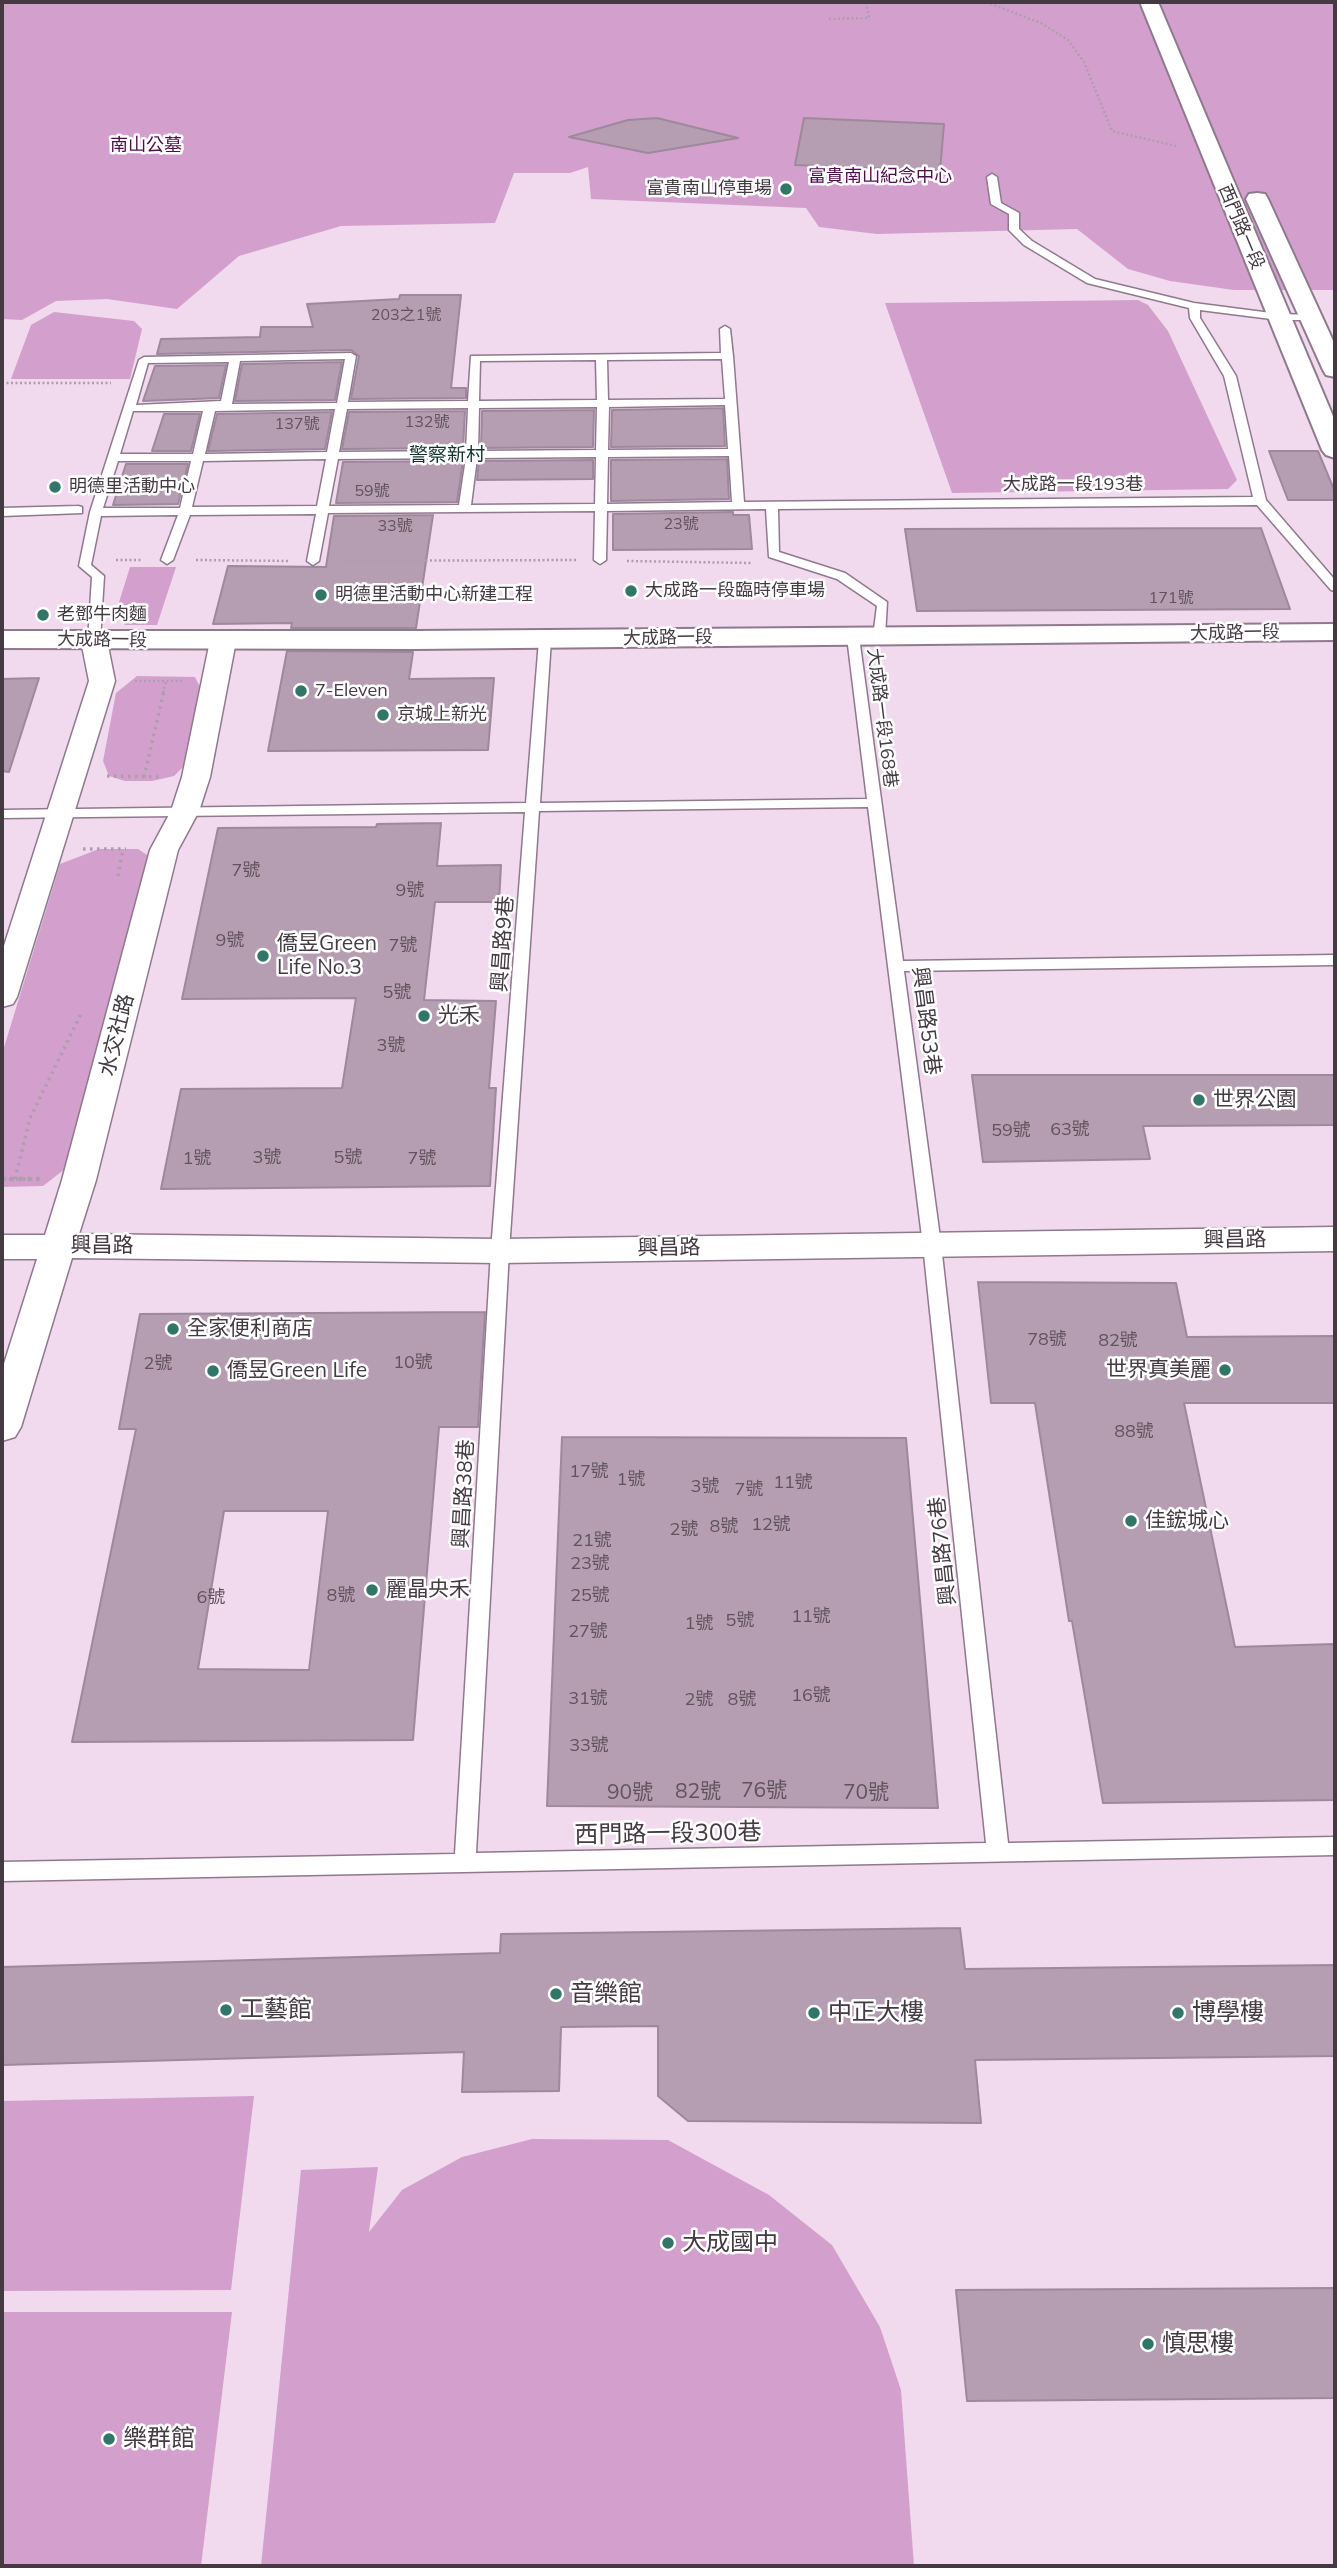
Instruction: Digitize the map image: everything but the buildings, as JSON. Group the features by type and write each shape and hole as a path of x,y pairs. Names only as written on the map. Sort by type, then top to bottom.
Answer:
{"street":[{"name":"西門路一段","path":"1149,2 1335,450"},
{"path":"1169,2 1209,91"},
{"name":"西門路一段","path":"1248,180 1335,370"},
{"name":"大成路一段","path":"2,640 545,640 1335,632"},
{"path":"2,998 102,681 94,641"},
{"name":"水交社路","path":"2,1427 79,1180 164,849 185,811 196,777 223,641"},
{"name":"興昌路","path":"2,1247 500,1251 1335,1239"}],"lane":[{"path":"992,177 996,204 1014,214 1014,230 1028,243 1091,281 1194,306 1279,317 1311,317"},
{"path":"1194,306 1195,318 1230,376 1260,501 1335,587"},
{"path":"725,329 738,505"},
{"path":"94,641 98,576 85,566 86,560 96,512 144,360 351,356 313,561"},
{"path":"465,509 472,455 475,358 729,356"},
{"path":"600,560 603,404 601,357"},
{"path":"210,406 226,404 235,358"},
{"path":"129,408 730,402"},
{"path":"167,560 185,512 210,406"},
{"path":"114,458 734,452"},
{"name":"大成路一段193巷","path":"96,512 1260,501"},
{"path":"772,504 773,554 841,576 883,605 866,637"},
{"path":"2,512 78,510"},
{"name":"大成路一段168巷","path":"866,637 874,803"},
{"name":"興昌路9巷","path":"500,1251 535,808 545,640"},
{"path":"2,814 874,803"},
{"name":"興昌路53巷","path":"874,803 898,966 932,1244"},
{"path":"898,966 1335,960"},
{"name":"興昌路76巷","path":"932,1244 998,1853"},
{"name":"興昌路38巷","path":"465,1864 500,1251"},
{"name":"西門路一段300巷","path":"2,1872 1335,1846"}],"path":[{"path":"829,19 869,18 866,2"},
{"path":"986,2 1041,23 1068,40 1084,62 1112,131 1211,156"},
{"path":"2,383 136,383"},
{"path":"86,560 600,560 801,564"},
{"path":"102,681 217,682"},
{"path":"144,777 166,681"},
{"path":"72,776 196,777"},
{"path":"51,849 164,849"},
{"path":"116,889 123,849"},
{"path":"15,1179 30,1118 85,1006"}],"green space":[{"name":"南山公墓","path":"2,2 1335,2 1335,290 1234,290 1170,281 1128,269 1077,229 877,234 819,227 806,208 591,199 588,167 570,173 514,173 495,223 341,226 239,256 177,309 107,299 56,301 22,320 2,319"},
{"path":"1138,300 1148,305 1168,331 1237,480 1228,489 952,493 885,303"},
{"path":"54,312 134,321 142,329 130,379 11,379 31,325"},
{"path":"130,567 176,567 157,625 125,625 116,612"},
{"path":"137,676 195,677 202,691 185,765 174,776 152,781 125,781 109,776 103,761 116,693"},
{"path":"99,849 138,849 156,861 65,1169 43,1186 2,1187 2,1054 60,864"},
{"path":"254,2096 231,2290 2,2291 2,2101"},
{"path":"532,2139 668,2140 769,2195 832,2245 880,2327 901,2390 914,2566 261,2566 301,2170 378,2167 369,2232 402,2190 462,2157"},
{"name":"樂群館","path":"2,2312 232,2312 201,2566 2,2566"}],"place":[{"name":"富貴南山停車場","path":"786,189"},
{"name":"明德里活動中心","path":"55,487"},
{"name":"大成路一段臨時停車場","path":"631,591"},
{"name":"明德里活動中心新建工程","path":"321,595"},
{"name":"老鄧牛肉麵","path":"43,615"},
{"name":"7-Eleven","path":"301,691"},
{"name":"京城上新光","path":"383,715"},
{"name":"僑昱Green Life No.3","path":"263,956"},
{"name":"光禾","path":"424,1016"},
{"name":"世界公園","path":"1199,1100"},
{"name":"全家便利商店","path":"173,1329"},
{"name":"世界真美麗","path":"1225,1370"},
{"name":"僑昱Green Life","path":"213,1371"},
{"name":"佳鋐城心","path":"1131,1521"},
{"name":"麗晶央禾","path":"372,1590"},
{"name":"音樂館","path":"556,1994"},
{"name":"工藝館","path":"226,2010"},
{"name":"中正大樓","path":"814,2013"},
{"name":"博學樓","path":"1178,2013"},
{"name":"大成國中","path":"668,2243"},
{"name":"慎思樓","path":"1148,2344"},
{"name":"樂群館","path":"109,2439"}],"district":[{"name":"警察新村","path":"447,455"}],"park label":[{"name":"富貴南山紀念中心","path":"880,177"}]}
